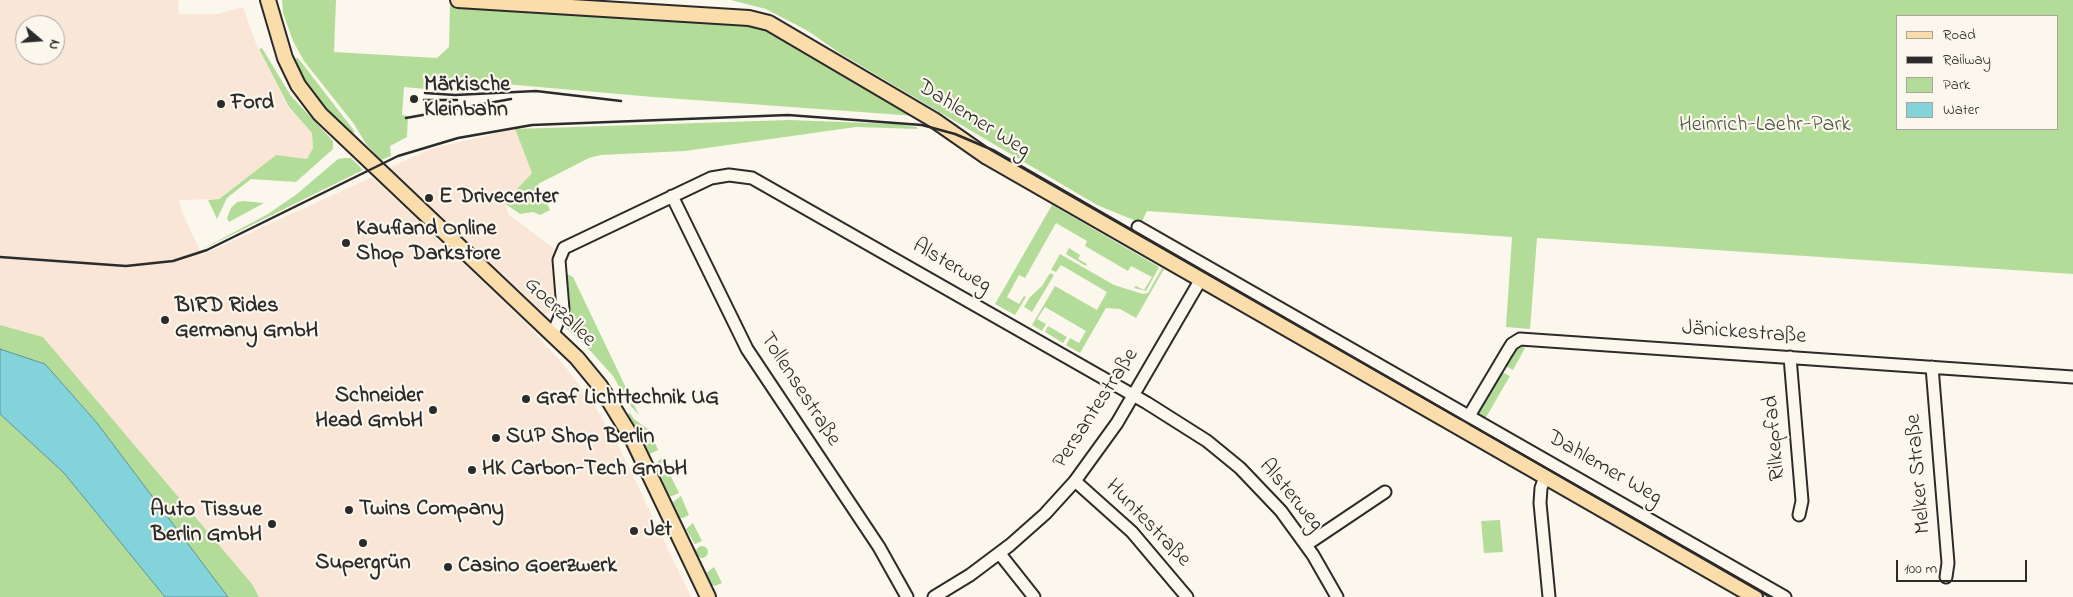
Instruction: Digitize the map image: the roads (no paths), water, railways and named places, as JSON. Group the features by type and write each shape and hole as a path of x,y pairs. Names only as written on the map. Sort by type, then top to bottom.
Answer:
{"main road":[{"name":"Goerzallee","path":"268,0 285,58 298,85 316,109 577,358 594,379 621,419 708,597"},
{"name":"Dahlemer Weg","path":"458,0 758,20 780,29 925,114 987,157 1755,597"}],"street":[{"name":"Alsterweg","path":"552,336 563,309 559,260 564,248 704,181 724,176 740,176 760,181 1134,395 1207,441 1240,469 1281,511 1306,545 1337,597"},
{"name":"Tollensestraße","path":"672,196 747,349 879,547 907,597"},
{"name":"Dahlemer Weg","path":"1138,227 1357,350 1520,446 1696,545 1772,594 1785,597"},
{"path":"1165,258 1172,246"},
{"path":"1222,292 1230,278"},
{"name":"Persantestraße","path":"934,597 1000,554 1045,514 1075,482 1107,440 1201,279"},
{"path":"1287,329 1295,316"},
{"name":"Jänickestraße","path":"1462,429 1512,344 1520,339 2073,378"},
{"path":"1349,364 1357,350"},
{"name":"Rilkepfad","path":"1790,357 1802,501 1799,515"},
{"path":"1362,372 1370,358"},
{"name":"Melker Straße","path":"1932,367 1948,564 1946,577"},
{"path":"1385,385 1393,371"},
{"path":"1409,399 1417,385"},
{"path":"1426,408 1434,395"},
{"name":"Dahlemer Weg","path":"1513,458 1520,446"},
{"path":"1546,477 1541,488 1540,503 1549,597"},
{"name":"Huntestraße","path":"1075,482 1132,532 1187,597"},
{"path":"1306,545 1385,492"},
{"name":"Dahlemer Weg","path":"1658,542 1666,529"},
{"path":"1688,558 1696,545"},
{"path":"1000,554 1034,597"}],"water":[{"path":"0,349 45,364 97,423 228,597 165,597 64,473 0,414"}],"railway":[{"path":"425,93 455,95 536,91 621,101"},
{"path":"406,118 511,99"},
{"path":"424,100 457,100"},
{"path":"0,257 126,266 173,261 207,250 398,156 458,138 532,125 788,115 922,125 955,134 995,151 1770,597"}],"place":[{"name":"Märkische Kleinbahn","path":"414,99"},
{"name":"Ford","path":"221,104"},
{"name":"E Drivecenter","path":"429,198"},
{"name":"Kaufland Online Shop Darkstore","path":"346,243"},
{"name":"BIRD Rides Germany GmbH","path":"165,320"},
{"name":"Graf Lichttechnik UG","path":"526,399"},
{"name":"Schneider Head GmbH","path":"433,410"},
{"name":"SUP Shop Berlin","path":"496,438"},
{"name":"HK Carbon-Tech GmbH","path":"472,470"},
{"name":"Twins Company","path":"349,510"},
{"name":"Auto Tissue Berlin GmbH","path":"272,524"},
{"name":"Jet","path":"634,531"},
{"name":"Supergrün","path":"363,543"},
{"name":"Casino Goerzwerk","path":"448,567"}],"park label":[{"name":"Heinrich-Laehr-Park","path":"1765,126"}]}
